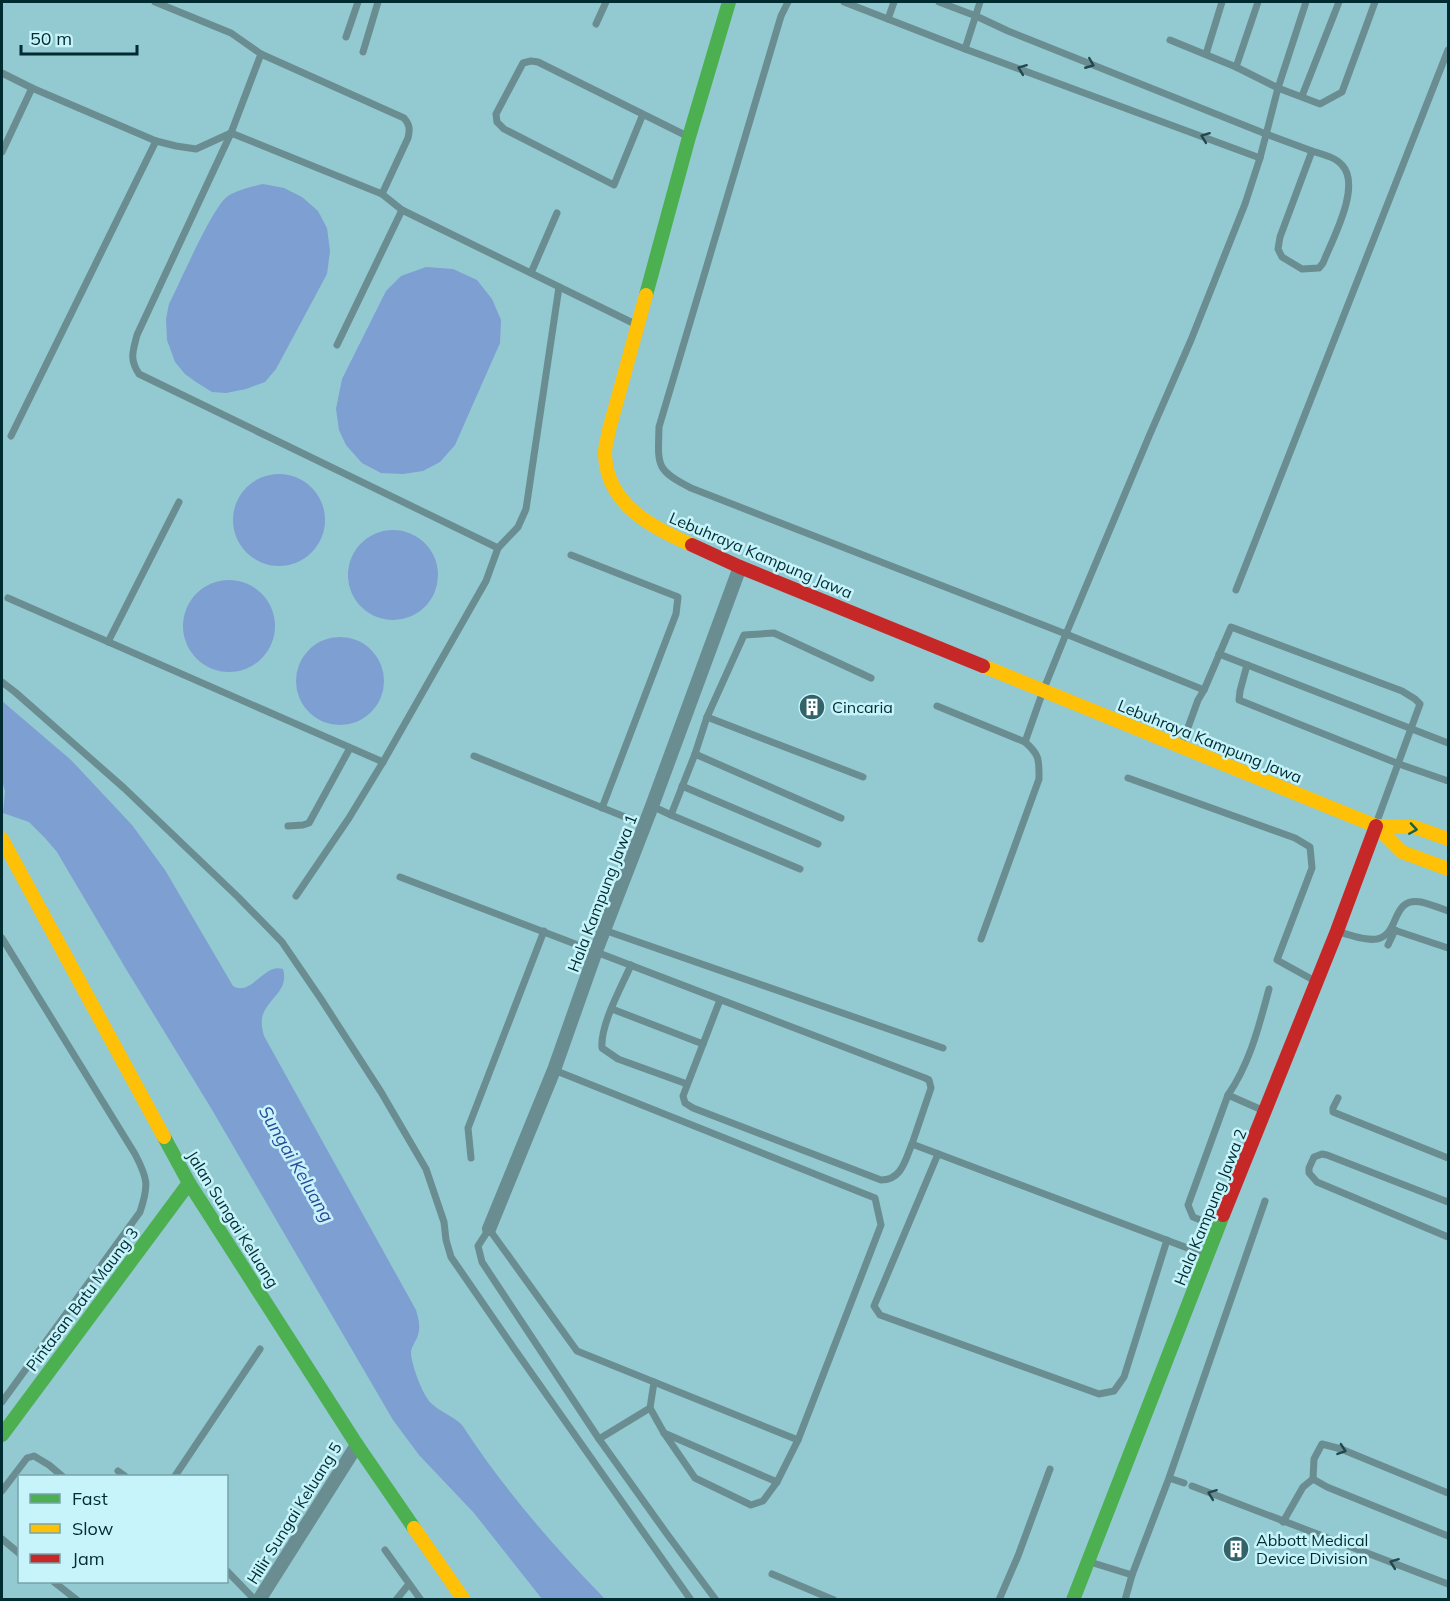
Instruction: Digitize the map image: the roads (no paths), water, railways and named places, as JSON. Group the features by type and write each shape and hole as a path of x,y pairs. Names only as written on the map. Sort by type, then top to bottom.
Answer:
{"street":[{"name":"Lebuhraya Kampung Jawa","path":"729,2 689,137 609,430 605,452 607,470 611,484 623,502 660,531 740,567 1043,691 1376,826 1414,828 1449,839"},
{"name":"Hala Kampung Jawa 1","path":"489,1229 554,1070 596,951 740,567"},
{"name":"Lebuhraya Kampung Jawa","path":"1376,826 1402,852 1449,868"},
{"name":"Hala Kampung Jawa 2","path":"1073,1599 1337,931 1376,826"},
{"name":"Jalan Sungai Keluang","path":"3,841 189,1183 357,1445 464,1599"},
{"name":"Pintasan Batu Maung 3","path":"2,1435 189,1183"},
{"name":"Hilir Sungai Keluang 5","path":"257,1599 357,1445"}],"lane":[{"path":"155,2 231,33 261,54 404,118 410,130 408,138 382,194"},
{"path":"346,37 358,2"},
{"path":"363,52 378,2"},
{"path":"596,24 606,2"},
{"path":"788,2 781,16 659,427 658,454 663,471 671,478 691,488 1204,690"},
{"path":"844,2 1260,158"},
{"path":"888,19 894,2"},
{"path":"939,2 1266,134 1334,159 1343,166 1348,175 1349,190 1345,210 1323,263 1319,268 1302,269 1282,257 1278,249 1280,237 1312,151"},
{"path":"965,49 980,2"},
{"path":"1206,54 1222,2"},
{"path":"1236,67 1258,2"},
{"path":"1025,742 1066,634 1191,340 1245,204 1260,158 1278,88 1306,2"},
{"path":"1302,96 1340,2"},
{"path":"1170,40 1320,104 1342,92 1375,2"},
{"path":"1236,590 1449,50"},
{"path":"261,54 231,132 137,335 132,354 133,365 138,374 498,548"},
{"path":"643,114 614,185 504,129 497,122 496,114 523,63 531,61 538,62 643,114 689,137"},
{"path":"2,73 156,141 196,149 231,132 382,194 402,210 638,325"},
{"path":"2,152 32,88"},
{"path":"11,436 156,141"},
{"path":"337,345 402,210"},
{"path":"531,273 556,213"},
{"path":"296,896 349,818 486,581 498,548 518,527 526,509 559,287"},
{"path":"108,642 179,502"},
{"path":"571,555 678,597 676,614 603,808"},
{"path":"8,598 382,762"},
{"path":"1181,747 1198,700 1231,627 1402,690 1420,704 1376,826"},
{"path":"671,815 695,754 706,717 744,635 774,633 871,678"},
{"path":"1219,654 1449,743"},
{"path":"1247,665 1239,700 1399,764 1449,781"},
{"path":"2,682 124,788 282,942 381,1092 426,1168 444,1222 446,1240 452,1257 691,1599"},
{"path":"937,706 1025,742 1036,752 1039,763 1039,779 981,939"},
{"path":"706,717 863,777"},
{"path":"288,826 309,823 350,748"},
{"path":"695,754 841,818"},
{"path":"474,756 645,825"},
{"path":"1128,778 1295,838 1310,847 1312,868 1277,960 1317,982"},
{"path":"682,786 818,844"},
{"path":"652,806 800,869"},
{"path":"400,878 596,951 929,1080 932,1088 912,1144 895,1177 881,1180 685,1103 683,1096 687,1084 720,1000"},
{"path":"1388,945 1401,907 1406,903 1419,902 1449,911"},
{"path":"604,930 943,1048"},
{"path":"1337,931 1365,939 1378,939 1393,930"},
{"path":"1393,930 1449,948"},
{"path":"471,1158 468,1128 544,932"},
{"path":"2,938 135,1154 145,1174 146,1193 140,1212 2,1402"},
{"path":"631,965 601,1039 602,1048 618,1059 687,1084"},
{"path":"1219,1227 1193,1217 1188,1205 1228,1095 1235,1086 1254,1046 1269,989"},
{"path":"612,1009 703,1044"},
{"path":"554,1070 875,1198 881,1225 798,1440 777,1482 763,1501 751,1505 695,1478 650,1408 654,1382"},
{"path":"1228,1095 1265,1111"},
{"path":"1338,1098 1333,1112 1449,1158"},
{"path":"912,1144 1208,1255"},
{"path":"938,1154 874,1306 880,1315 1099,1394 1114,1391 1124,1377 1167,1240"},
{"path":"1449,1203 1327,1155 1322,1154 1314,1158 1309,1168 1309,1173 1317,1182 1449,1237"},
{"path":"1125,1599 1265,1201"},
{"path":"716,1599 599,1438 482,1262 478,1246 489,1229 577,1351 798,1440"},
{"path":"176,1475 260,1349"},
{"path":"599,1438 650,1408"},
{"path":"664,1433 777,1482"},
{"path":"1313,1479 1314,1460 1322,1444 1341,1449 1449,1493"},
{"path":"2,1491 27,1458 33,1456 61,1475"},
{"path":"999,1599 1018,1557 1050,1469"},
{"path":"118,1471 124,1475"},
{"path":"1169,1478 1184,1483"},
{"path":"1283,1522 1303,1486 1313,1479"},
{"path":"1313,1479 1327,1487 1449,1536"},
{"path":"1192,1486 1449,1584"},
{"path":"2,1539 18,1552"},
{"path":"385,1550 421,1599"},
{"path":"1088,1561 1132,1575"},
{"path":"228,1572 257,1599"},
{"path":"772,1574 834,1599"},
{"path":"57,1583 77,1599"},
{"path":"396,1599 409,1584"}],"water":[{"path":"263,184 284,188 302,197 318,211 327,228 330,251 327,274 276,369 265,382 226,393 212,392 185,374 175,362 167,340 166,319 169,304 205,229 221,203 236,192"},
{"path":"426,267 453,269 477,280 492,299 501,320 500,343 455,445 440,462 423,471 403,474 381,473 362,463 346,445 339,430 336,409 342,379 386,291 401,276"},
{"path":"279,474 296,478 311,488 321,503 325,520 321,537 311,552 296,562 279,566 262,562 247,552 237,537 233,520 237,503 247,488 262,478"},
{"path":"393,530 418,538 430,550 438,575 430,600 418,612 393,620 368,612 356,600 348,575 356,550 368,538"},
{"path":"220,580 238,580 255,587 268,600 275,617 275,635 268,652 255,665 238,672 220,672 203,665 190,652 183,635 183,617 190,600 203,587"},
{"path":"340,637 357,641 371,650 380,664 384,681 380,698 371,712 357,721 340,725 323,721 309,712 300,698 296,681 300,664 309,650 323,641"},
{"name":"Sungai Keluang","path":"2,701 71,760 132,825 165,870 233,986 246,987 276,968 283,969 284,982 263,1015 264,1036 416,1310 419,1331 411,1349 411,1356 424,1393 435,1406 462,1425 529,1516 605,1599 542,1599 474,1513 419,1455 393,1420 211,1108 57,852 29,822 3,813 5,791 2,780"}],"place":[{"name":"Cincaria","path":"812,707"},
{"name":"Abbott Medical Device Division","path":"1236,1549"}]}
